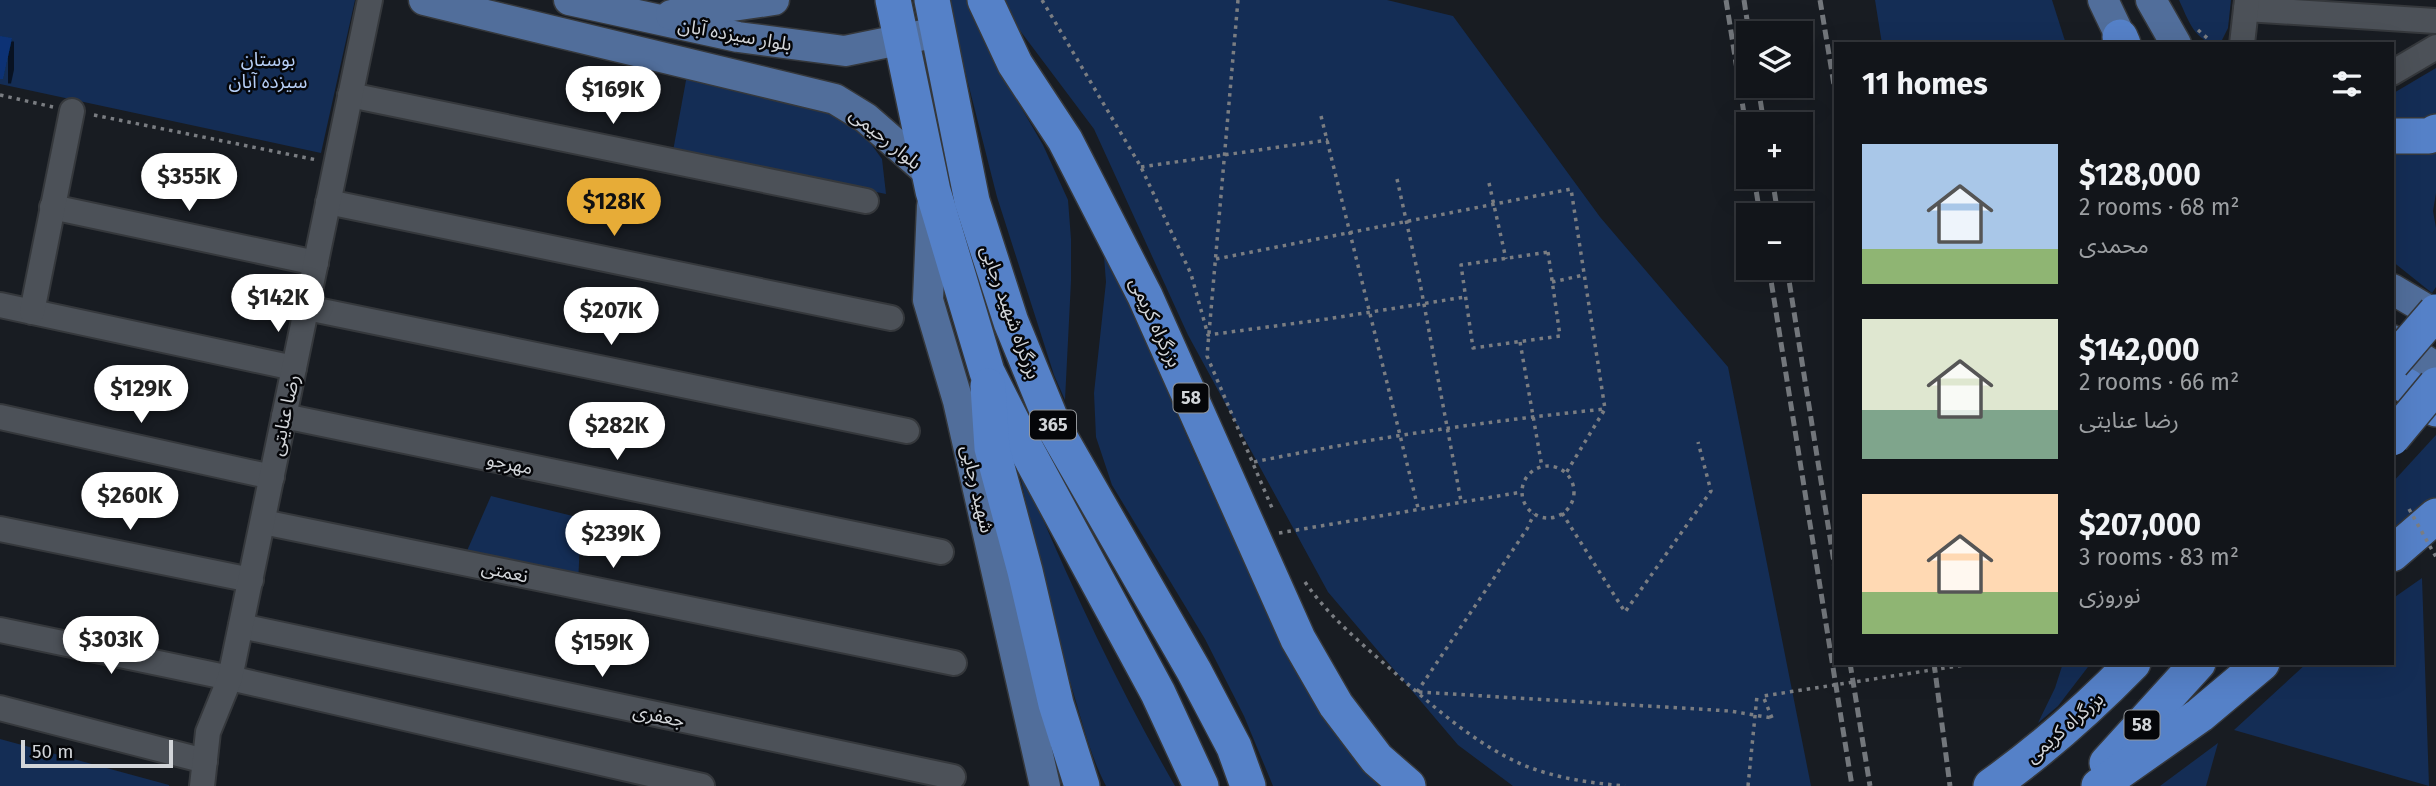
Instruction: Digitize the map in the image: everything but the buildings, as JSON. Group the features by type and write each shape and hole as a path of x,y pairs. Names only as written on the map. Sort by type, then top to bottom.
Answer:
{"highway":[{"name":"بزرگراه شهید رجایی","path":"893,0 931,182 987,372 1158,693 1201,786"},
{"name":"بزرگراه کریمی","path":"985,0 1015,64 1065,140 1145,296 1275,530 1298,639 1336,705 1377,759 1408,786"},
{"name":"بزرگراه شهید رجایی","path":"935,16 972,201 1012,322 1054,428 1194,671 1234,747 1248,786"},
{"path":"2394,136 2429,136 2436,132"},
{"path":"2394,361 2436,314"},
{"path":"987,372 992,448 1025,571 1056,704 1082,786"},
{"path":"2394,380 2407,386 2436,409"},
{"path":"2394,436 2436,385"},
{"path":"2394,551 2423,513"},
{"path":"2394,570 2436,550"},
{"path":"2030,758 2101,665"},
{"name":"بزرگراه کریمی","path":"1991,786 2030,758 2091,706 2131,665"},
{"name":"58","path":"2085,786 2196,665"},
{"path":"2099,786 2200,715 2260,665"}],"main road":[{"name":"بلوار سیزده آبان","path":"424,0 803,90"},
{"name":"بلوار سیزده آبان","path":"569,0 738,37 845,51 901,40"},
{"path":"649,18 774,0"},
{"path":"2103,0 2122,41"},
{"path":"2151,0 2186,36"},
{"path":"901,40 935,16"},
{"path":"803,90 821,83 825,75 824,61 820,55 805,46"},
{"name":"بلوار رحیمی","path":"803,90 835,99 866,118 931,182"},
{"name":"شهید رجایی","path":"931,182 928,300 958,401 1045,786"},
{"path":"2394,290 2436,314"},
{"path":"2394,341 2436,367"}],"street":[{"name":"رضا عنایتی","path":"202,786 208,732 230,677 370,0"},
{"path":"878,0 901,40"},
{"path":"2242,42 2247,5 2436,21"},
{"path":"2394,72 2436,47"},
{"path":"350,95 866,201"},
{"path":"32,312 72,111"},
{"path":"328,202 891,318"},
{"path":"52,207 316,263"},
{"path":"0,305 294,368"},
{"path":"307,308 907,431"},
{"name":"مهرجو","path":"284,416 941,552"},
{"path":"0,417 272,477"},
{"name":"نعمتی","path":"263,522 954,663"},
{"path":"0,529 251,580"},
{"name":"جعفری","path":"241,626 953,777"},
{"path":"0,630 230,677 702,786"},
{"path":"0,708 205,761"}],"path":[{"path":"1042,0 1141,167 1191,274 1208,335"},
{"path":"1238,0 1207,356 1215,380 1253,463 1275,530 1522,492"},
{"path":"2186,36 2207,42"},
{"path":"0,95 336,164"},
{"path":"1321,116 1418,508"},
{"path":"1141,167 1328,141"},
{"path":"1397,179 1424,303 1461,501"},
{"path":"1489,183 1506,258"},
{"path":"1215,259 1571,189 1605,409 1566,473"},
{"path":"1548,253 1560,336 1473,348 1461,265 1506,258 1548,253"},
{"path":"1552,282 1584,275"},
{"path":"1208,335 1465,297"},
{"path":"1520,342 1542,467"},
{"path":"1253,463 1307,451 1605,409"},
{"path":"1562,513 1625,612 1711,491 1698,442"},
{"path":"1542,467 1558,468 1566,473 1571,480 1571,504 1562,513 1551,518 1534,514 1523,500 1522,492 1527,476 1542,467"},
{"path":"2423,513 2436,557"},
{"path":"1417,692 1520,541 1534,514"},
{"path":"1298,573 1335,621 1417,692 1486,746 1520,764 1550,775 1625,786"},
{"path":"1417,692 1707,709 1772,718 1763,696 1965,665"},
{"path":"1748,786 1757,696"}],"green space":[{"name":"بوستان سیزده آبان","path":"0,0 355,0 321,153 0,84"},
{"path":"947,0 966,0 991,56 1043,145 1068,200 1071,281 1065,400 1054,375 997,197"},
{"path":"997,0 1387,0 1453,16 1600,217 1728,367 1811,786 1513,786 1458,745 1328,592 1188,335 1094,129"},
{"path":"1875,0 2052,0 2065,42 1882,42"},
{"path":"2179,0 2231,0 2228,28 2221,42 2204,40 2189,22"},
{"path":"2436,68 2436,121 2394,126 2394,93"},
{"path":"687,75 852,118 882,159 886,194 673,151"},
{"path":"2436,139 2436,193 2433,211 2436,228 2436,287 2432,293 2394,263 2394,150"},
{"path":"1103,243 1195,455 1289,661 1342,743 1380,786 1273,786 1244,716 1205,639 1112,485 1096,437 1094,393 1106,282"},
{"path":"2436,435 2436,500 2394,536 2394,481"},
{"path":"1016,456 1090,624 1175,786 1106,786 1100,774 1063,657"},
{"path":"491,496 581,518 578,585 463,560"},
{"path":"2422,578 2429,786 2234,730 2305,665 2394,665 2394,598"},
{"path":"2062,665 2089,665 2058,706 2038,723 2055,688"},
{"path":"0,739 169,785 169,786 0,786"},
{"path":"2218,743 2206,786 2160,786"}],"railway":[{"path":"1726,0 1744,112"},
{"path":"1744,0 1747,21"},
{"path":"1820,0 1834,85"},
{"path":"1760,98 1762,112"},
{"path":"1756,189 1758,203"},
{"path":"1774,189 1776,203"},
{"path":"1771,280 1852,786"},
{"path":"1789,280 1834,562"},
{"path":"1850,665 1870,786"},
{"path":"1934,665 1950,786"}]}
